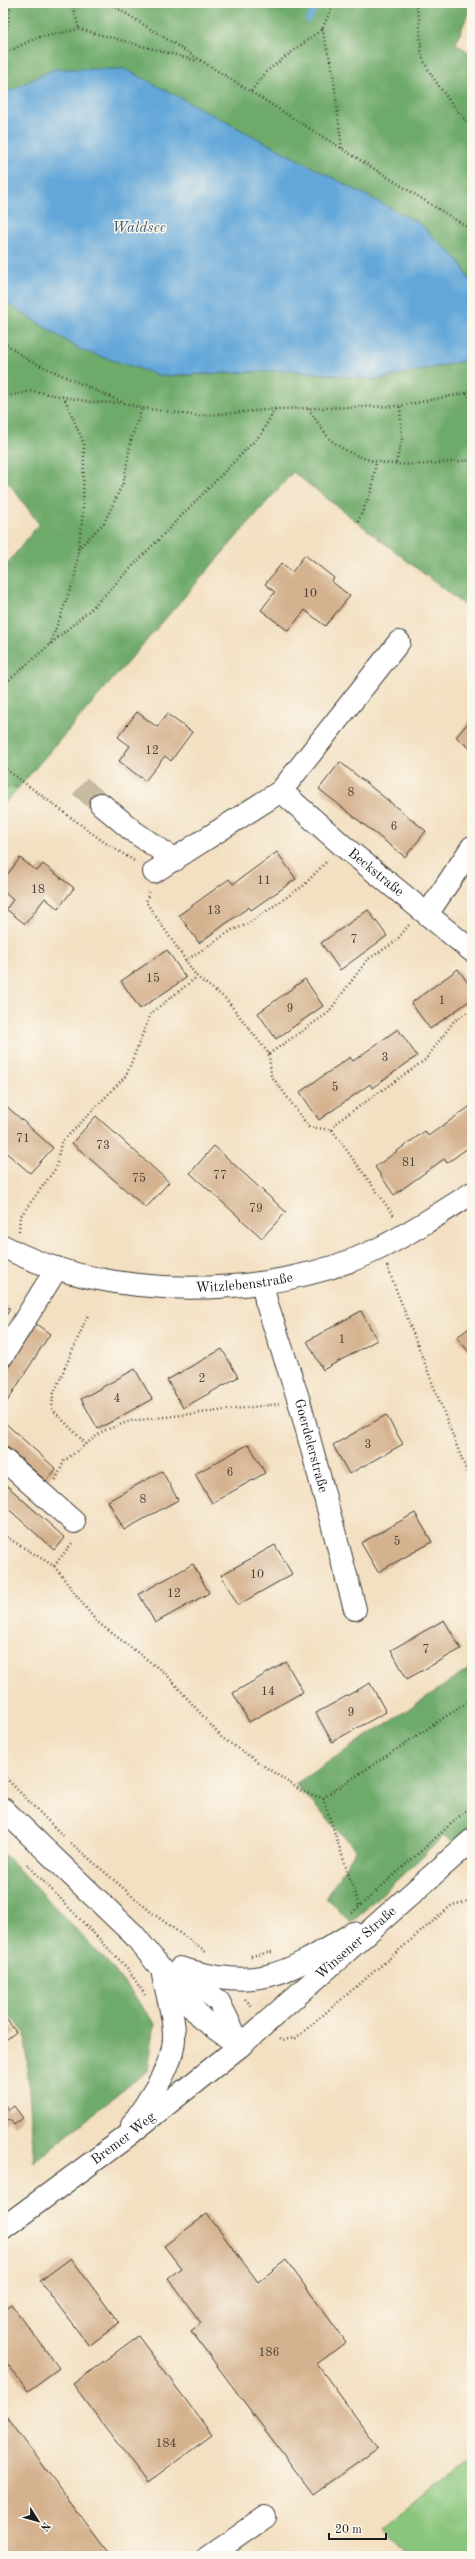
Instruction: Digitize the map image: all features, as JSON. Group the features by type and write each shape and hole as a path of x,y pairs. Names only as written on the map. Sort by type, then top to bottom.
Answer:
{"street":[{"path":"154,872 175,860 280,791 399,642"},
{"name":"Beckstraße","path":"280,791 342,845 425,911 472,951"},
{"path":"101,804 133,831 175,860"},
{"path":"425,911 472,847"},
{"name":"Witzlebenstraße","path":"3,1246 19,1255 57,1268 129,1283 168,1287 216,1288 263,1284 318,1270 375,1250 472,1193"},
{"path":"3,1355 57,1268"},
{"name":"Goerdelerstraße","path":"263,1284 266,1301 299,1401 355,1609"},
{"path":"3,1459 74,1522"},
{"path":"3,1809 171,1969 202,2019 240,2046"},
{"name":"Winsener Straße","path":"240,2046 472,1840"},
{"path":"171,1969 216,1977 246,1979 275,1976 300,1965 401,1903"},
{"path":"122,2141 153,2094 166,2067 174,2041 171,1969"},
{"name":"Bremer Weg","path":"3,2228 122,2141 240,2046"},
{"path":"209,2556 265,2517"}],"path":[{"path":"3,54 11,3"},
{"path":"72,3 79,29"},
{"path":"109,3 200,62 251,91 342,150 472,230"},
{"path":"251,91 267,71 322,29 334,3"},
{"path":"415,3 419,13 422,56 454,108 472,128"},
{"path":"3,54 36,38 79,29 200,62"},
{"path":"322,29 333,72 342,150"},
{"path":"467,227 472,221"},
{"path":"467,227 472,234"},
{"path":"3,342 28,360 124,403 142,408 199,416 276,409 400,406 466,393 472,388"},
{"path":"3,397 32,390 91,402 124,403"},
{"path":"466,393 472,398"},
{"path":"49,645 75,577 83,511 84,444 64,397"},
{"path":"396,463 402,440 400,406"},
{"path":"78,550 104,523 124,481 131,439 142,408"},
{"path":"308,408 332,440 367,461 414,465 472,460"},
{"path":"3,685 91,609 260,434 276,409"},
{"path":"358,522 372,489 376,462"},
{"path":"3,767 104,842 154,872 146,902 185,961 197,977 226,999 269,1054 271,1075 309,1126 332,1130 397,1220"},
{"path":"185,961 232,930 246,925 303,886 342,845"},
{"path":"269,1054 328,1013 367,960 395,942 425,911"},
{"path":"20,1230 20,1217 56,1168 61,1143 126,1076 151,1013 197,977"},
{"path":"332,1130 337,1122 425,1060 454,1020 472,1009"},
{"path":"387,1265 472,1485"},
{"path":"86,1444 52,1409 53,1395 88,1315"},
{"path":"48,1498 64,1461 103,1431 130,1421 299,1401"},
{"path":"54,1566 72,1544 74,1522"},
{"path":"3,1535 54,1566 96,1621 166,1674 222,1738 303,1792 323,1798"},
{"path":"323,1798 472,1699"},
{"path":"3,1775 69,1842 151,1912 208,1953"},
{"path":"323,1798 359,1906"},
{"path":"350,1916 359,1906 472,1805"},
{"path":"25,1861 128,1968 149,2000"},
{"path":"267,2022 282,2040 296,2038 452,1905 472,1900"},
{"path":"244,1960 258,1953 274,1952"}],"green space":[{"path":"3,3 472,3 456,44 472,54 472,285 460,262 54,69 3,94"},
{"path":"3,300 162,376 291,370 375,380 464,361 472,343 472,606 469,609 293,472 19,787 3,788 3,569 39,524 3,475"},
{"path":"19,787 3,805 3,788"},
{"path":"472,1667 472,1853 444,1836 351,1923 326,1898 356,1850 295,1784"},
{"path":"3,1853 111,1966 155,2024 148,2070 34,2162 25,2033 3,2008"},
{"path":"472,2461 472,2556 404,2556 380,2526"}],"water":[{"name":"Waldsee","path":"54,69 125,69 419,223 460,262 472,285 472,343 464,361 375,380 291,370 162,376 81,350 4,301 3,94"}],"building":[{"path":"305,555 334,578 331,581 350,596 325,626 305,610 288,631 261,610 275,592 265,584 282,563 292,572"},
{"path":"137,712 157,727 167,714 192,732 171,761 165,756 145,781 119,761 130,746 118,737"},
{"path":"472,718 472,750 456,737"},
{"path":"340,762 426,831 405,857 319,789"},
{"path":"277,852 296,879 251,910 249,907 199,943 179,915 229,879 233,884"},
{"path":"20,858 37,871 43,864 74,888 58,909 45,898 25,924 6,909 13,900 3,891 3,880"},
{"path":"368,910 387,936 340,970 321,943"},
{"path":"167,950 186,978 140,1009 121,981"},
{"path":"458,969 472,989 472,999 430,1029 411,1003"},
{"path":"305,979 323,1006 276,1039 258,1013"},
{"path":"398,1029 417,1056 372,1088 370,1084 319,1120 300,1092 350,1057 353,1061"},
{"path":"3,1103 53,1148 30,1173 3,1150"},
{"path":"472,1105 472,1145 447,1163 444,1159 394,1195 375,1167 425,1131 428,1136"},
{"path":"96,1116 169,1182 146,1208 72,1143"},
{"path":"214,1146 286,1212 262,1238 190,1173"},
{"path":"3,1304 10,1309 3,1320"},
{"path":"361,1311 377,1340 323,1370 307,1341"},
{"path":"36,1324 50,1334 3,1408 3,1376"},
{"path":"472,1326 472,1356 457,1337"},
{"path":"222,1349 238,1377 183,1408 167,1380"},
{"path":"135,1369 152,1399 98,1429 81,1399"},
{"path":"386,1415 403,1444 349,1474 333,1445"},
{"path":"3,1421 56,1469 46,1481 3,1443"},
{"path":"249,1444 265,1473 212,1503 195,1474"},
{"path":"162,1471 178,1500 124,1530 108,1501"},
{"path":"3,1482 65,1538 54,1550 3,1504"},
{"path":"415,1513 432,1542 378,1572 361,1543"},
{"path":"275,1545 292,1574 238,1605 221,1575"},
{"path":"193,1564 209,1593 155,1623 139,1594"},
{"path":"444,1620 461,1649 407,1679 391,1650"},
{"path":"286,1662 303,1692 249,1722 233,1693"},
{"path":"370,1683 386,1712 332,1742 316,1713"},
{"path":"3,2015 16,2032 3,2042"},
{"path":"3,2103 9,2110 14,2106 23,2118 14,2125 9,2119 3,2124"},
{"path":"207,2214 258,2282 286,2260 346,2342 317,2364 378,2447 313,2494 191,2331 201,2323 168,2278 181,2268 164,2246"},
{"path":"71,2258 119,2323 89,2346 40,2281"},
{"path":"11,2304 59,2368 28,2391 3,2358 3,2310"},
{"path":"138,2336 212,2435 147,2483 73,2384"},
{"path":"6,2416 111,2556 3,2556 3,2469 5,2467 3,2465 3,2418"}],"waterway":[{"path":"308,20 318,3"}],"tunnel":[{"path":"80,786 101,804"}]}
